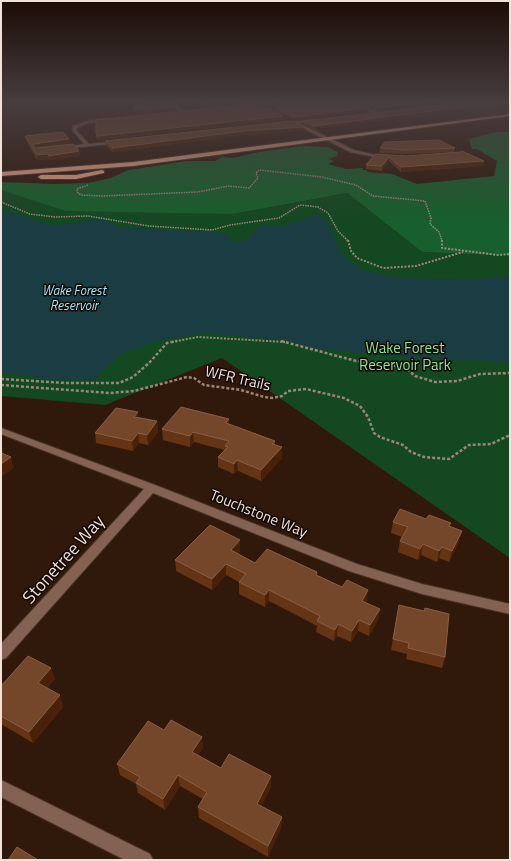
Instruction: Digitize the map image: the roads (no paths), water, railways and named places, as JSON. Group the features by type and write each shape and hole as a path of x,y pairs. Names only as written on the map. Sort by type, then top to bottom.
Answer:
{"main road":[{"path":"1,175 133,164 302,142"},
{"path":"1,175 76,177 91,175 133,164"},
{"path":"75,169 78,171 76,177"}],"street":[{"path":"85,142 88,146"},
{"path":"58,149 117,142"},
{"path":"334,142 352,151 366,155 393,158"},
{"name":"Touchstone Way","path":"1,431 151,488 353,568 422,589 510,609"},
{"name":"Stonetree Way","path":"1,654 151,488"},
{"path":"1,788 144,860"}],"water":[{"name":"Wake Forest Reservoir","path":"1,209 25,216 43,224 59,225 104,219 117,227 224,233 233,242 249,239 260,226 288,225 316,214 326,218 336,245 342,255 359,268 400,277 424,279 510,277 510,362 376,355 313,348 286,340 198,334 152,342 126,352 118,356 95,380 45,379 19,374 1,373"}],"park label":[{"name":"Wake Forest Reservoir Park","path":"405,356"}]}
